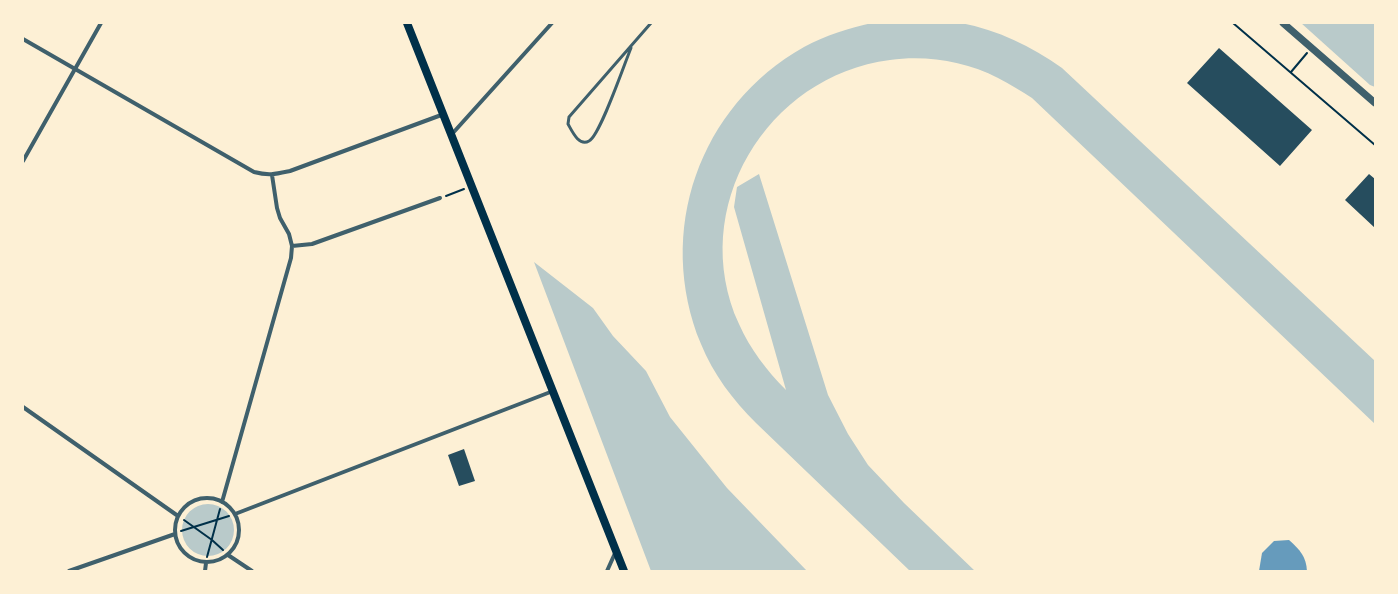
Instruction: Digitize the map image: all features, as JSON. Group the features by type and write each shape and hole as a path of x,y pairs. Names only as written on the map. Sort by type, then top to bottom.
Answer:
{"main road":[{"path":"407,23 624,571"}],"street":[{"path":"23,161 101,23"},
{"path":"451,134 552,23"},
{"path":"1283,23 1375,103"},
{"path":"23,39 254,172 272,175 290,171 444,114"},
{"path":"222,502 291,258 292,246 289,234 280,218 277,208 272,175"},
{"path":"292,246 312,244 440,198"},
{"path":"234,514 554,391"},
{"path":"23,407 178,516"},
{"path":"206,498 214,499 229,507 234,514 238,521 239,536 237,543 228,555 218,561 198,561 185,554 180,548 175,534 175,528 178,516 190,503 206,498"},
{"path":"69,571 175,534"},
{"path":"607,571 616,551"},
{"path":"228,555 252,571"},
{"path":"205,571 206,562"}],"lane":[{"path":"631,48 604,117 594,138 589,142 578,140 568,124 569,117 631,48 651,23"}],"path":[{"path":"1233,23 1375,145"},
{"path":"1290,72 1311,47"},
{"path":"440,198 471,187"},
{"path":"206,562 222,502"},
{"path":"175,534 193,526 234,514"},
{"path":"178,516 212,540 228,555"}],"shaded area":[{"path":"872,23 961,23 975,26 1014,40 1062,68 1375,361 1375,424 1032,98 985,72 972,67 945,61 917,58 890,60 846,71 807,92 774,120 748,155 731,194 723,236 725,280 739,324 748,342 772,375 786,390 734,207 737,187 759,174 828,395 848,434 868,465 904,503 975,571 910,571 756,423 724,386 711,366 701,344 688,302 683,259 686,216 696,176 713,137 737,103 768,72 804,47 838,32"},
{"path":"1301,23 1375,23 1375,87 1370,85"},
{"path":"534,262 593,308 613,336 646,371 670,417 727,488 807,571 651,571"},
{"path":"208,504 218,506 226,512 232,520 234,530 232,540 226,548 218,554 208,556 198,554 190,548 184,540 182,530 184,520 190,512 198,506"}],"water":[{"path":"1289,540 1302,554 1307,571 1259,571 1262,553 1274,541"}],"building":[{"path":"1219,48 1312,130 1280,166 1187,83"},
{"path":"1369,174 1375,179 1375,228 1345,200"},
{"path":"464,449 475,481 459,486 448,455"}]}
